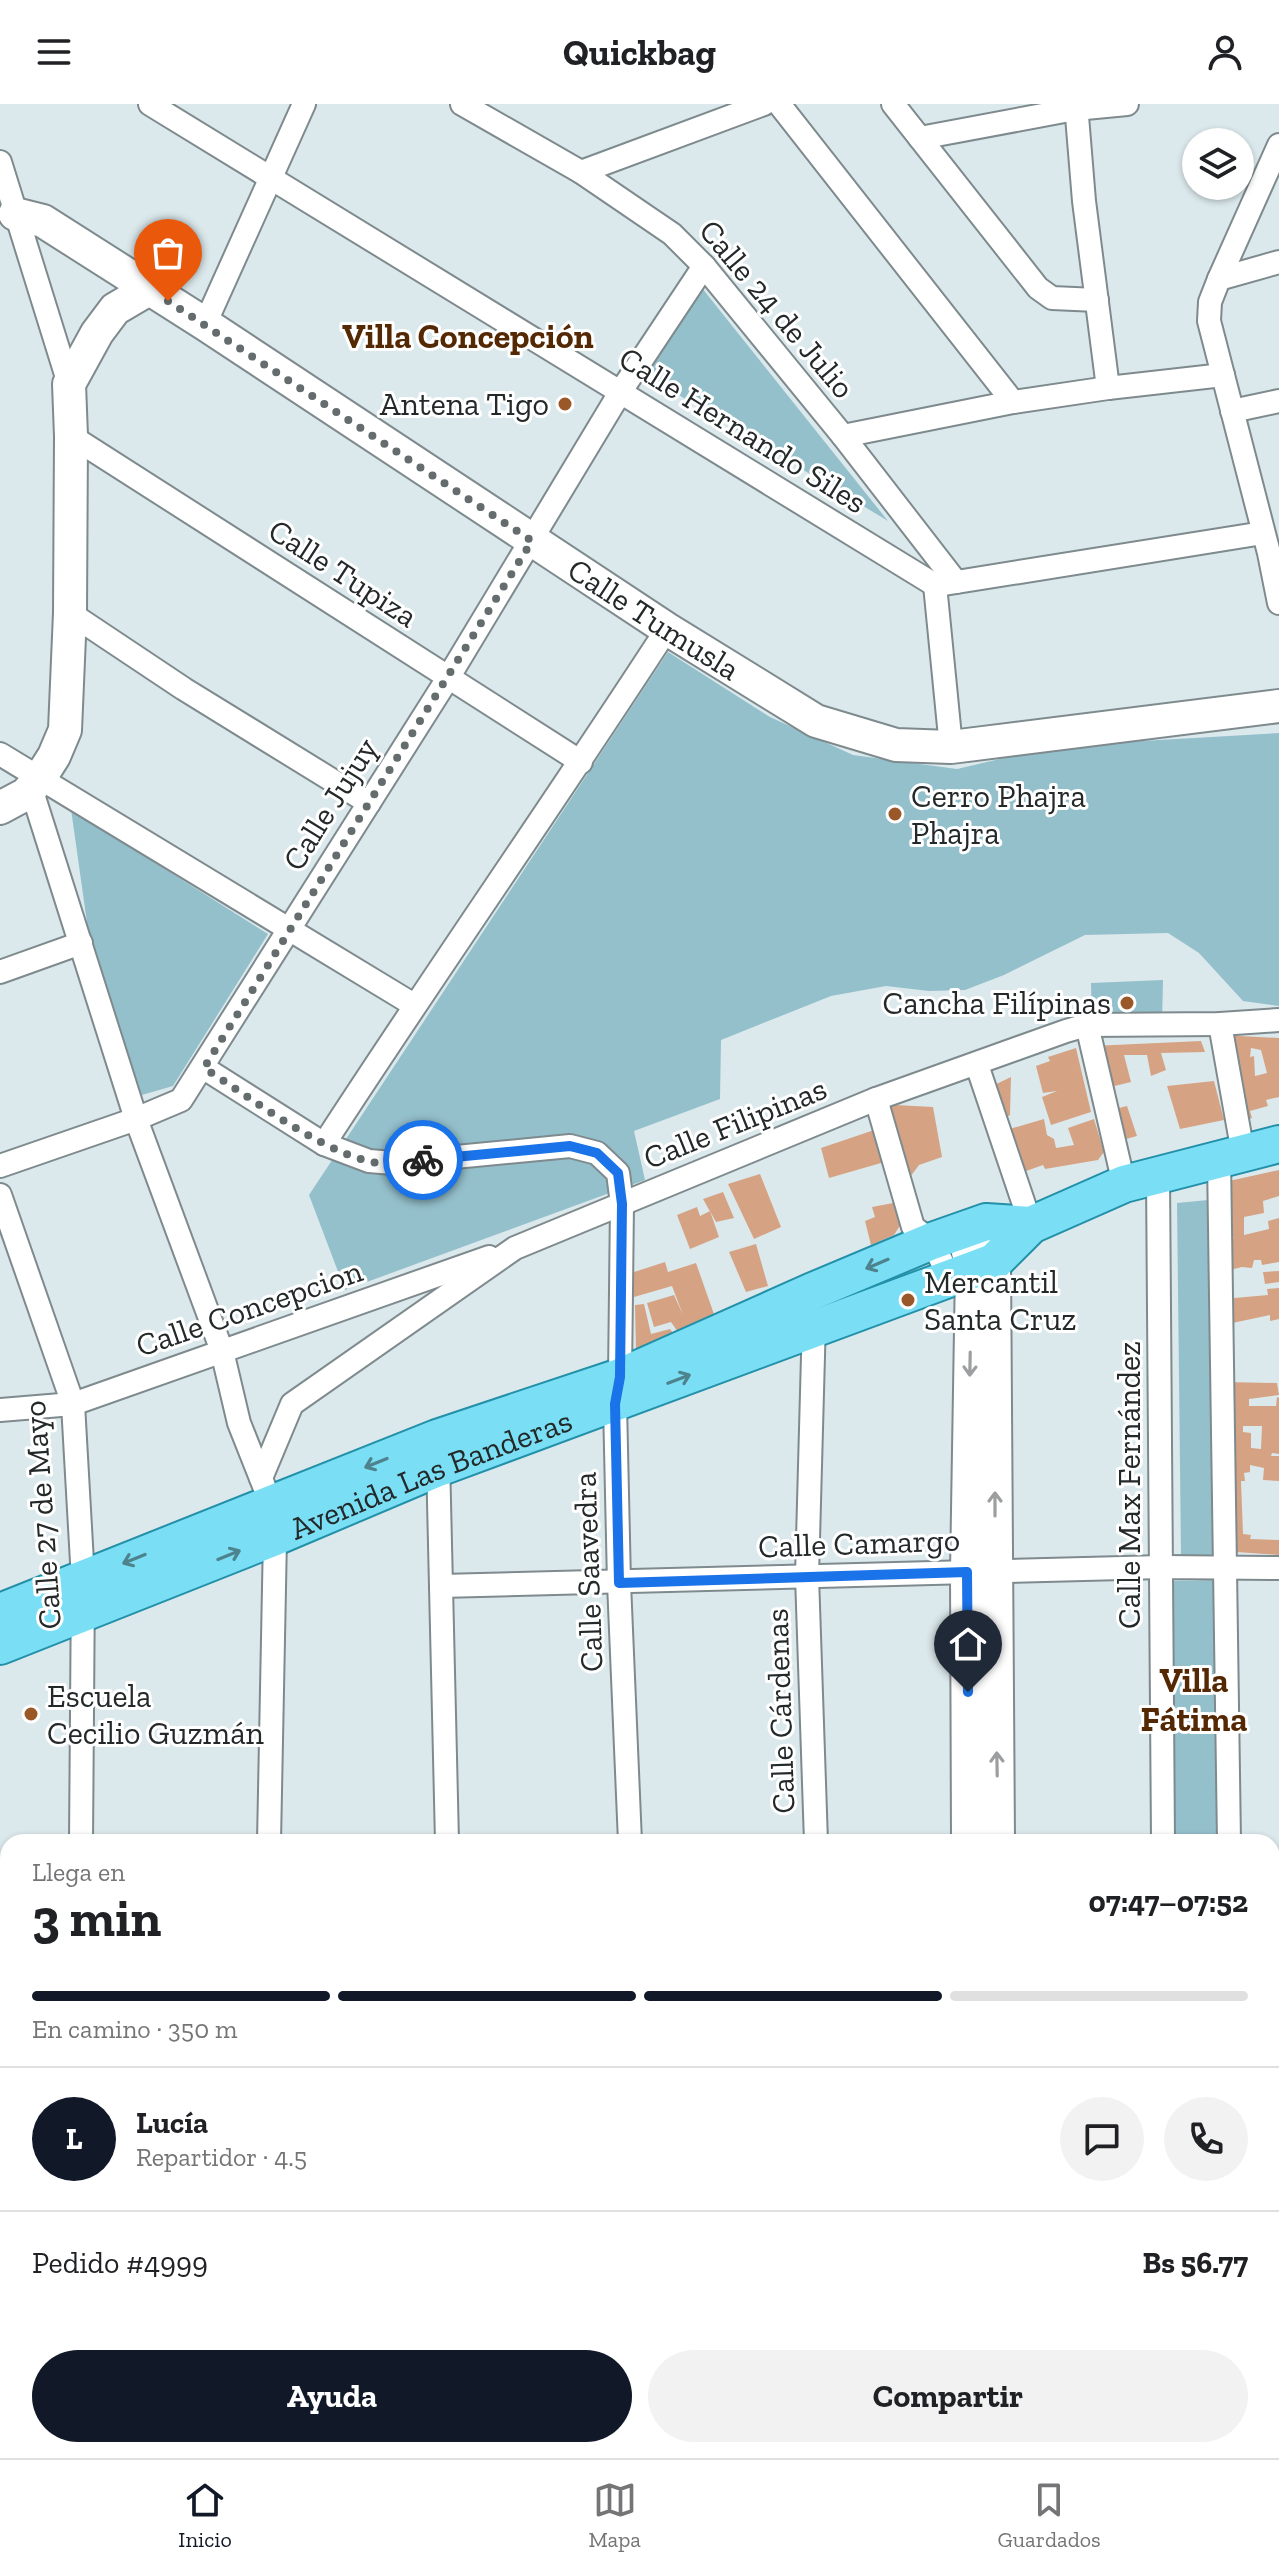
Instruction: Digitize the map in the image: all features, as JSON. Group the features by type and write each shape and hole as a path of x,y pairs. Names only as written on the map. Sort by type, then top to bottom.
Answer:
{"main road":[{"name":"Avenida Las Banderas","path":"0,1646 83,1596 268,1507 814,1327 972,1269 1031,1225 1141,1179 1279,1144"},
{"name":"Avenida Las Banderas","path":"618,1390 813,1291 960,1231 1031,1225"},
{"name":"Avenida Las Banderas","path":"0,1612 83,1596"}],"street":[{"name":"Calle Hernando Siles","path":"150,104 945,584"},
{"path":"205,324 304,104"},
{"name":"Calle 24 de Julio","path":"462,104 581,172 672,234 704,266 843,436 945,584"},
{"path":"581,172 764,104"},
{"path":"779,104 1013,402"},
{"path":"893,104 1038,288 1052,298 1097,300"},
{"path":"920,138 1076,106 1127,104"},
{"path":"1076,106 1108,388"},
{"path":"1279,145 1219,279 1210,302 1209,321 1270,546 1279,603"},
{"path":"0,162 69,384 71,436 70,613 65,730 54,756 36,783 26,794 0,808"},
{"name":"Calle Tumusla","path":"15,214 43,221 205,324 667,629 816,721 896,745 951,747 1279,706"},
{"path":"1219,279 1279,262"},
{"name":"Calle Jujuy","path":"136,1119 181,1100 204,1068 448,678 621,391 704,266"},
{"path":"69,384 97,333 115,309 149,289"},
{"path":"843,436 1013,402 1223,375"},
{"path":"1232,411 1279,401"},
{"name":"Calle Tupiza","path":"71,436 581,762"},
{"path":"951,747 945,584 1270,546"},
{"path":"70,613 184,689 369,803"},
{"path":"324,1144 667,629"},
{"path":"0,754 36,783 290,928 414,1005"},
{"path":"36,783 81,943 136,1119 222,1351 239,1423 268,1507 269,1834"},
{"path":"0,972 81,943"},
{"name":"Calle Filipinas","path":"268,1507 292,1404 515,1248 876,1099 1087,1025 1220,1024 1279,1020"},
{"path":"1220,1024 1231,1156 1225,1567 1229,1834"},
{"name":"Calle Max Fernández","path":"1087,1025 1141,1179 1162,1567 1163,1834"},
{"path":"977,1065 1031,1225"},
{"name":"Calle Saavedra","path":"204,1068 324,1144 369,1161 393,1163 570,1146 597,1153 618,1173 622,1204 618,1390 619,1583 630,1834"},
{"path":"876,1099 913,1227 960,1231 972,1269 981,1573 997,1834"},
{"path":"0,1166 136,1119"},
{"name":"Calle 27 de Mayo","path":"0,1195 73,1404 83,1596 81,1834"},
{"name":"Calle Concepcion","path":"0,1410 73,1404 515,1248"},
{"name":"Calle Cárdenas","path":"813,1291 807,1576 816,1834"},
{"path":"438,1453 447,1834"},
{"name":"Calle Camargo","path":"441,1586 1162,1567 1279,1568"},
{"path":"968,1834 981,1573"}],"shaded area":[{"path":"702,288 888,521 644,374"},
{"path":"668,652 770,717 853,755 957,769 1055,746 1279,733 1279,1006 1243,1001 1199,953 1168,933 1085,935 1004,975 965,990 929,991 886,986 831,996 721,1040 720,1099 634,1131 645,1180 345,1290 309,1195"},
{"path":"70,802 108,833 268,934 173,1086 142,1095 90,944"},
{"name":"Cancha Filípinas","path":"1163,980 1162,1023 1092,1025 1091,983"},
{"path":"1208,1200 1216,1555 1181,1555 1177,1203"},
{"path":"1217,1580 1219,1834 1171,1834 1170,1581"}],"building":[{"path":"1222,1035 1279,1038 1279,1097 1266,1100 1268,1106 1250,1111 1252,1118 1237,1122","holes":["1251,1048 1261,1050 1267,1073 1255,1076"]},
{"path":"1201,1041 1205,1052 1161,1053 1166,1070 1151,1076 1147,1055 1124,1055 1131,1082 1102,1089 1092,1046"},
{"path":"1076,1048 1091,1112 1051,1125 1042,1097 1057,1091 1043,1093 1036,1066 1050,1061 1048,1057"},
{"path":"1011,1077 1010,1115 1000,1122 990,1087"},
{"path":"1214,1081 1224,1120 1180,1129 1167,1086"},
{"path":"877,1104 933,1107 942,1157 919,1165 910,1177"},
{"path":"1127,1106 1137,1136 1115,1142 1107,1111"},
{"path":"1044,1119 1047,1135 1054,1139 1056,1148 1074,1145 1068,1128 1094,1119 1104,1152 1098,1160 1045,1169 1043,1165 1018,1174 1003,1131"},
{"path":"880,1128 890,1148 881,1163 829,1178 821,1148"},
{"path":"1279,1170 1279,1196 1263,1201 1264,1213 1244,1217 1244,1235 1269,1229 1268,1221 1279,1218 1279,1262 1262,1265 1261,1260 1254,1260 1252,1268 1226,1271 1225,1239 1235,1237 1226,1237 1229,1181"},
{"path":"760,1174 781,1227 754,1239 728,1184"},
{"path":"723,1192 734,1218 716,1222 703,1199"},
{"path":"893,1203 901,1224 894,1235 871,1245 865,1221 875,1217 872,1207"},
{"path":"697,1207 700,1216 710,1211 719,1237 690,1249 677,1215"},
{"path":"756,1244 768,1286 746,1292 729,1252"},
{"path":"665,1262 668,1272 696,1263 715,1317 680,1335 671,1322 654,1327 647,1303 674,1295 683,1315 672,1286 634,1297 631,1273"},
{"path":"1279,1271 1279,1282 1265,1284 1263,1272"},
{"path":"1279,1288 1279,1319 1270,1321 1270,1315 1223,1325 1223,1299 1268,1295 1267,1289"},
{"path":"644,1304 651,1334 670,1329 675,1336 636,1351 635,1305"},
{"path":"1226,1382 1277,1383 1279,1395 1249,1399 1249,1406 1276,1406 1279,1398 1279,1454 1272,1453 1271,1456 1279,1456 1279,1481 1263,1480 1264,1468 1250,1465 1250,1472 1244,1473 1245,1481 1241,1481 1243,1534 1251,1535 1250,1539 1279,1540 1279,1555 1236,1552 1228,1544","holes":["1243,1426 1262,1426 1261,1449 1251,1448 1251,1433 1243,1432"]}],"way so far":[{"path":"168,301 532,541 204,1068 324,1144 369,1161 393,1163 423,1160"}],"place":[{"name":"Antena Tigo","path":"565,404"},
{"name":"Cerro Phajra Phajra","path":"895,814"},
{"name":"Cancha Filípinas","path":"1127,1003"},
{"name":"Mercantil Santa Cruz","path":"908,1300"},
{"name":"Escuela Cecilio Guzmán","path":"31,1714"}],"district":[{"name":"Villa Concepción","path":"468,336"},
{"name":"Villa Fátima","path":"1194,1700"}],"route":[{"path":"423,1160 570,1146 597,1153 618,1173 622,1204 620,1377 615,1404 619,1583 967,1572 968,1692"}]}
